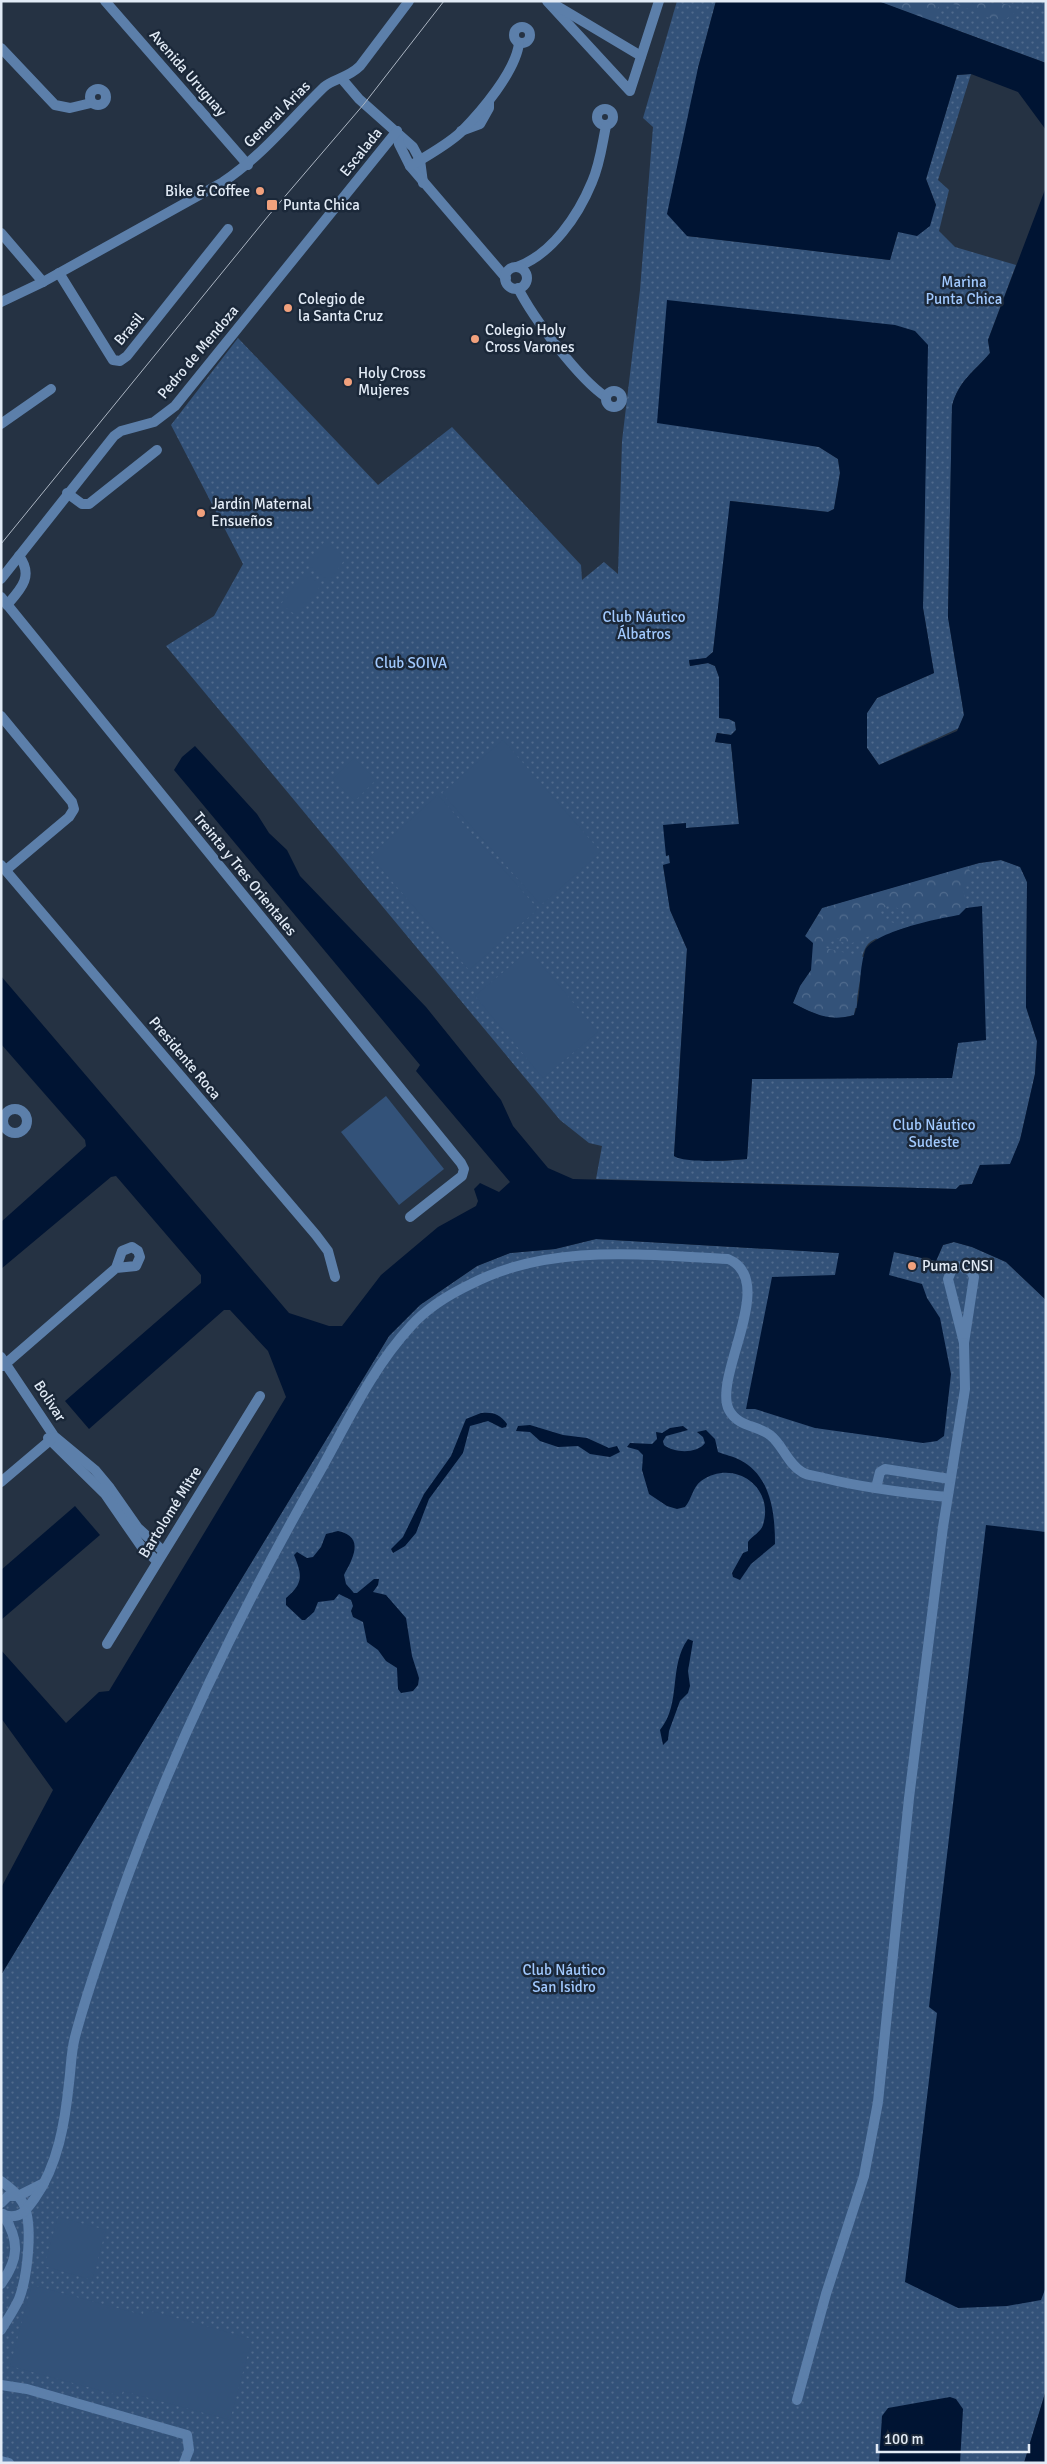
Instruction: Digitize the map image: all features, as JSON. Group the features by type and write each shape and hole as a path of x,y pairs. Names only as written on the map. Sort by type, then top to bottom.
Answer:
{"street":[{"name":"Avenida Uruguay","path":"105,1 248,165"},
{"name":"General Arias","path":"1,302 60,273 223,182 248,165 327,85 342,79 360,66 409,1"},
{"path":"548,1 641,56"},
{"path":"548,1 630,91 659,1"},
{"path":"410,166 461,131 489,100 518,55 519,42"},
{"path":"1,48 56,105 70,108 91,103"},
{"path":"342,79 359,99 413,146 420,160 423,184"},
{"path":"506,278 508,272 536,258 550,246 582,202 598,166 606,126"},
{"path":"397,131 404,156 423,184 490,262 506,278 511,287 518,288 526,282 527,276 523,270 515,267 499,266 490,262"},
{"name":"Escalada","path":"310,239 397,131"},
{"name":"Brasil","path":"60,273 112,360 120,361 127,356 228,229"},
{"path":"1,234 43,282"},
{"name":"Pedro de Mendoza","path":"1,579 67,493 114,436 121,431 154,422 174,406 310,239"},
{"path":"518,288 527,306 594,390 606,397"},
{"path":"2,422 51,389"},
{"path":"67,493 82,504 88,504 157,450"},
{"path":"4,601 21,588 26,574 26,564 19,556"},
{"name":"Treinta y Tres Orientales","path":"4,601 464,1169 462,1176 410,1218"},
{"path":"1,716 72,802 74,809 69,816 3,867"},
{"name":"Presidente Roca","path":"3,867 316,1235 328,1251 335,1277"},
{"path":"3,1363 116,1268 119,1257 125,1248 132,1247 138,1251 140,1257 139,1264 134,1268 116,1268"},
{"path":"3,2213 15,2217 25,2212 44,2183 57,2152 67,2110 74,2042 89,1985 127,1878 183,1739 261,1576 370,1381 392,1350 419,1318 444,1300 484,1277 562,1258 610,1253 728,1259 738,1263 743,1270 747,1289 742,1327 727,1391 729,1410 739,1421 772,1436 792,1464 803,1473 876,1488 947,1497"},
{"path":"119,1257 122,1264 127,1268"},
{"path":"797,2400 826,2294 864,2176 878,2102 908,1808 947,1497 965,1389 964,1343 974,1277 971,1271 961,1266 952,1269 948,1279 964,1343"},
{"name":"Bolivar","path":"3,1363 52,1438 95,1470 141,1546 157,1561"},
{"name":"Bartolomé Mitre","path":"107,1644 260,1396"},
{"path":"1,1482 52,1438"},
{"path":"876,1488 880,1472 885,1469 950,1479"},
{"name":"Bolivar","path":"116,1502 138,1528 164,1551"},
{"path":"1,2181 18,2196 25,2212 28,2257 24,2282 18,2301 1,2330"},
{"path":"1,2203 8,2196 18,2196 44,2183"},
{"path":"1,2284 13,2268 15,2252 13,2234 3,2213"},
{"path":"1,2385 27,2389 187,2435 189,2450 184,2463"},
{"path":"1,2461 9,2463"}],"green space":[{"path":"677,1 716,1 698,68 687,236 890,260 898,232 936,205 926,179 957,75 971,74 938,180 949,190 939,231 955,247 1016,265 988,340 990,353 963,383 952,406 948,617 964,715 959,728 879,765 867,748 867,713 877,698 934,673 923,608 927,345 812,445 819,447 838,459 840,473 834,509 828,512 731,501 713,652 706,658 689,661 690,666 708,663 715,666 719,677 720,718 735,722 736,730 731,735 717,733 715,742 731,744 739,825 686,828 686,823 666,856 669,855 670,864 663,865 670,910 687,949 674,1156 678,1158 723,1161 747,1159 752,1079 952,1077 958,1043 960,915 911,926 874,939 868,944 862,957 857,1008 809,1011 793,1003 800,986 811,970 813,943 822,908 979,863 1001,860 1021,867 1027,882 1026,1007 1037,1041 1035,1074 1020,1140 1010,1165 980,1165 972,1184 960,1185 956,1189 596,1179 602,1146 589,1143 560,1120 166,646 214,616 243,564 171,425 238,338 378,485 452,427 581,565 582,580 604,562 618,574 622,441 640,290 653,127 643,118"},
{"path":"878,1 1046,1 1046,63"},
{"path":"878,1 982,1 1005,4 1017,11 1006,19 996,19 986,17 958,5 946,4 939,5 933,22"},
{"path":"325,541 346,558 329,581 307,564"},
{"path":"305,572 321,585 297,616 281,604"},
{"path":"503,740 601,852 541,905 442,793"},
{"path":"354,758 376,780 355,801 333,779"},
{"path":"438,795 538,909 469,970 370,856"},
{"path":"967,866 973,876 963,886 966,908 960,915 918,925 911,916 890,904 879,911 881,918 899,925 901,929 877,940 876,936 845,943 839,941 839,938 823,946 864,957 854,1015 829,1018 815,1014 793,1003 800,986 811,970 805,936 822,908"},
{"path":"529,950 598,1032 543,1078 475,996"},
{"path":"386,1096 444,1169 399,1205 341,1132"},
{"name":"Club Náutico San Isidro","path":"596,1239 839,1253 894,1252 936,1261 943,1245 954,1242 972,1247 1006,1262 1046,1300 1046,2390 1024,2463 1,2463 1,1975 389,1336 420,1305 477,1266 510,1253 555,1249"},
{"path":"58,2217 106,2230 92,2280 44,2266"},
{"path":"32,2285 143,2315 144,2309 252,2339 230,2420 123,2391 121,2396 10,2366"}],"shaded area":[{"path":"716,1 878,1 1046,63 1046,130 1018,92 971,74 957,75 926,179 936,205 930,226 917,236 898,232 890,260 687,236 667,214 698,68"},
{"path":"1046,187 1046,1300 1006,1262 972,1247 954,1242 943,1245 936,1261 894,1252 889,1275 922,1284 927,1298 940,1318 951,1374 944,1436 937,1441 923,1443 815,1428 755,1409 746,1409 772,1277 835,1275 839,1253 596,1239 555,1249 510,1253 477,1266 420,1305 389,1336 1,1975 1,1888 53,1790 1,1718 1,1650 66,1723 99,1692 109,1691 286,1397 268,1351 230,1310 224,1310 89,1429 65,1401 201,1283 201,1275 116,1176 111,1177 1,1269 1,1222 86,1146 85,1140 1,1044 1,976 289,1313 329,1326 342,1326 381,1275 438,1227 476,1206 478,1201 474,1189 480,1183 499,1192 510,1182 416,1071 420,1065 174,770 182,757 195,746 257,814 269,833 287,850 300,876 426,1007 501,1100 513,1126 548,1168 573,1179 956,1189 960,1185 972,1184 980,1165 1010,1164 1020,1140 1035,1074 1037,1041 1026,1007 1027,882 1020,867 1001,860 979,863 822,908 805,936 813,943 811,970 800,986 793,1003 822,1016 845,1017 854,1015 858,1000 861,967 865,951 870,944 893,932 937,919 959,915 966,908 982,906 986,1040 958,1043 952,1078 752,1079 747,1159 698,1161 674,1156 687,949 670,910 663,865 670,863 669,855 666,856 663,825 686,823 686,828 739,824 731,744 715,742 717,733 731,735 736,730 735,722 719,718 719,677 715,666 708,663 690,666 689,660 706,658 713,652 730,501 828,512 834,509 840,473 838,459 819,447 657,423 667,300 895,325 915,331 928,345 923,608 934,673 877,698 867,713 867,748 879,765 957,731 964,715 948,617 952,406 963,383 990,353 988,340"},
{"path":"481,1413 493,1413 499,1416 507,1424 506,1427 502,1428 488,1421 470,1426 463,1453 429,1499 416,1533 405,1546 393,1553 391,1549 403,1537 424,1494 451,1456 466,1419"},
{"path":"530,1425 563,1435 587,1438 609,1448 617,1446 620,1452 610,1457 590,1454 578,1446 558,1447 540,1441 530,1432 516,1431 518,1426"},
{"path":"683,1426 688,1430 666,1436 663,1441 664,1445 679,1451 697,1449 705,1443 703,1437 697,1432 706,1430 715,1439 718,1452 737,1459 750,1467 765,1485 772,1508 775,1544 751,1564 740,1580 733,1577 732,1573 743,1553 748,1551 748,1542 763,1525 765,1511 763,1499 757,1488 749,1480 738,1475 726,1473 714,1475 698,1484 685,1507 677,1509 667,1506 649,1494 642,1470 643,1455 638,1450 627,1447 630,1443 652,1444 657,1439 656,1432 662,1433 670,1428"},
{"path":"75,1506 100,1535 1,1620 1,1570"},
{"path":"986,1525 1046,1532 1046,2287 1041,2300 1007,2306 958,2308 905,2282 937,2013 929,2007"},
{"path":"338,1531 352,1538 354,1544 353,1556 344,1575 346,1584 354,1593 357,1593 374,1579 379,1579 378,1585 373,1592 386,1595 406,1618 412,1656 419,1678 418,1685 413,1691 401,1693 398,1689 397,1668 386,1661 378,1650 367,1642 363,1622 353,1617 351,1600 339,1594 334,1600 318,1602 314,1612 305,1620 302,1620 286,1605 286,1598 296,1588 300,1578 299,1568 294,1555 297,1552 307,1558 313,1557 321,1547 326,1534"},
{"path":"688,1639 693,1641 688,1671 690,1686 688,1693 680,1701 669,1731 668,1740 663,1745 660,1730 671,1708 678,1661"},
{"path":"1046,2390 1046,2463 1024,2463"},
{"path":"950,2397 956,2399 963,2409 960,2463 879,2463 882,2416 888,2408"}],"tram line":[{"path":"1,544 269,215 364,104 444,1"}],"place":[{"name":"Bike & Coffee","path":"260,191"},
{"name":"Punta Chica","path":"272,205"},
{"name":"Colegio de la Santa Cruz","path":"288,308"},
{"name":"Colegio Holy Cross Varones","path":"475,339"},
{"name":"Holy Cross Mujeres","path":"348,382"},
{"name":"Jardín Maternal Ensueños","path":"201,513"},
{"name":"Puma CNSI","path":"912,1266"}],"park label":[{"name":"Marina Punta Chica","path":"964,290"},
{"name":"Club Náutico Álbatros","path":"644,626"},
{"name":"Club SOIVA","path":"411,663"},
{"name":"Club Náutico Sudeste","path":"934,1134"}]}
